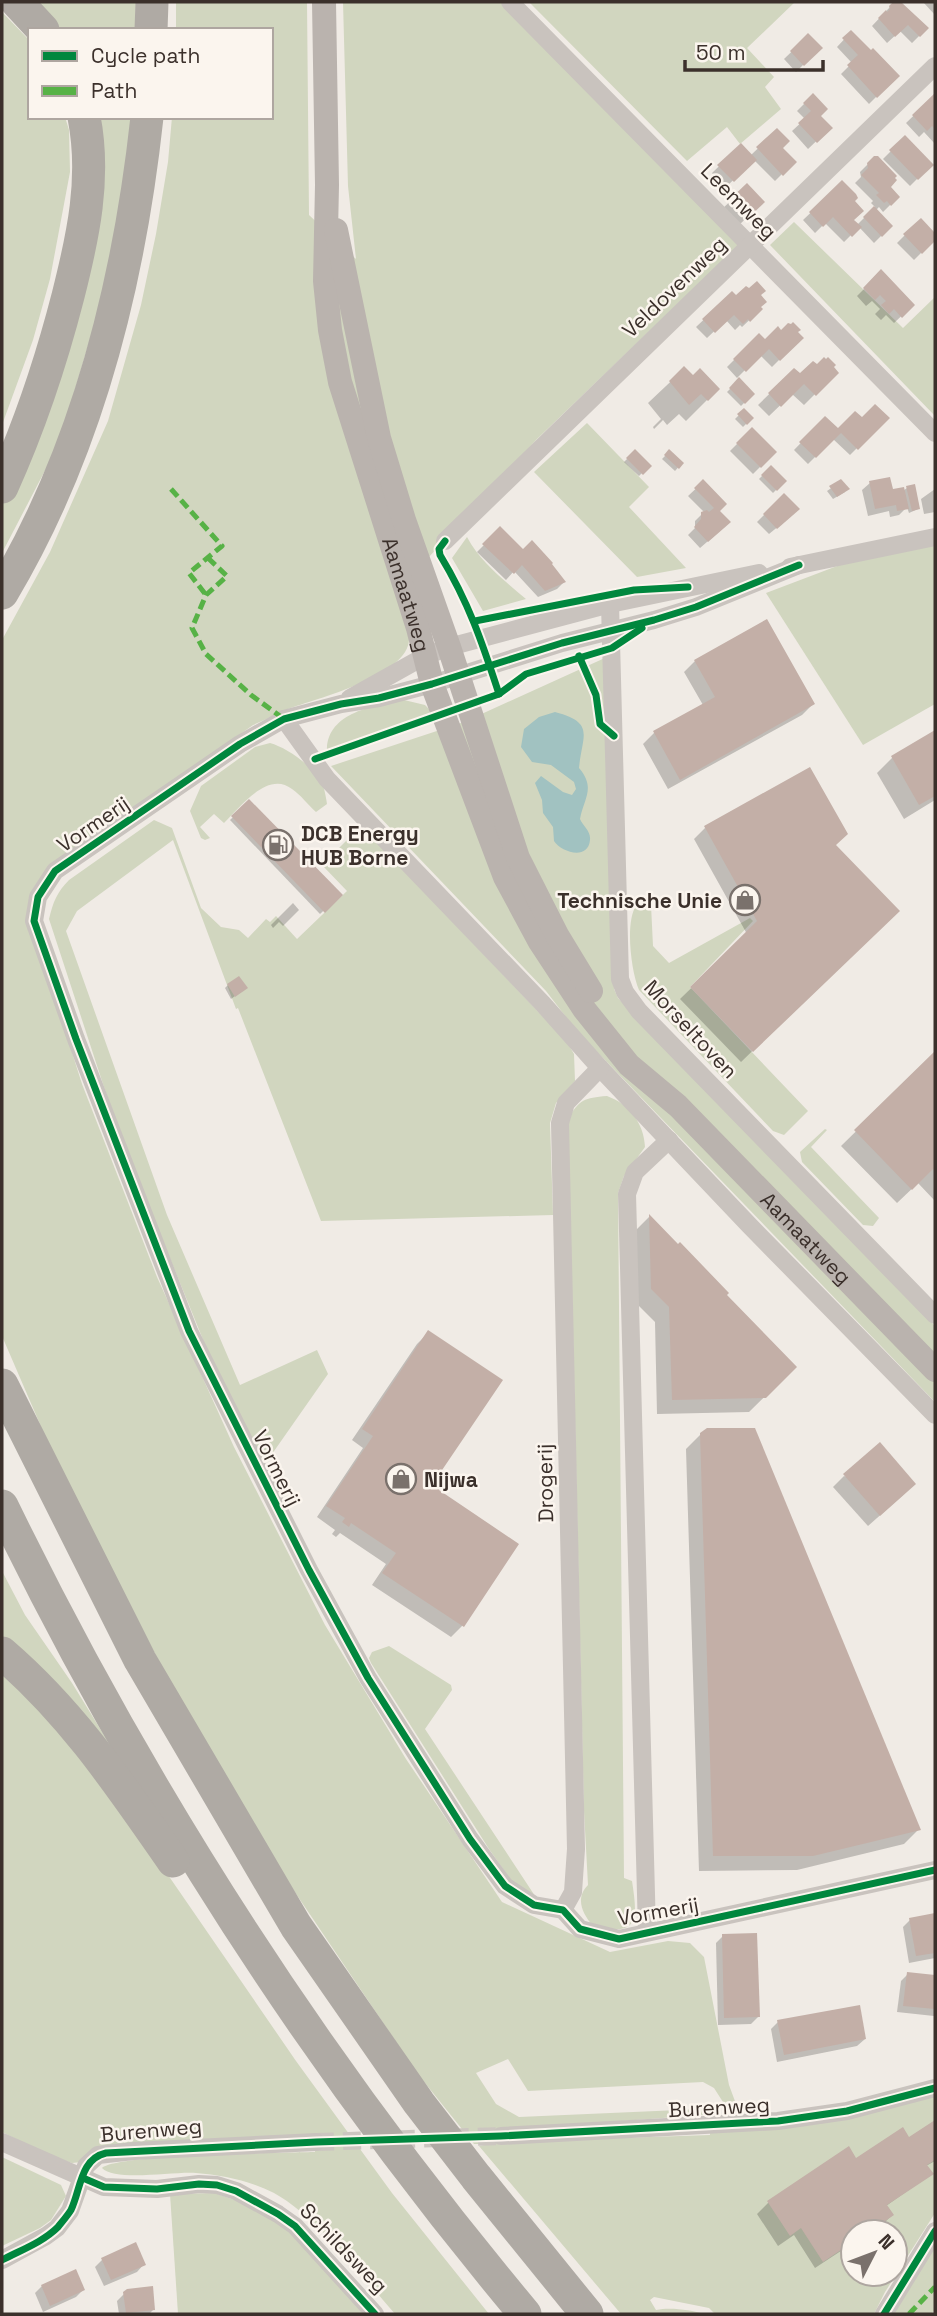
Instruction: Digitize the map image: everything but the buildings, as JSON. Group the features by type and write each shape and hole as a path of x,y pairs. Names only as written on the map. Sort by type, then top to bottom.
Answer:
{"highway":[{"path":"17,2 41,28"},
{"path":"151,28 152,2"},
{"path":"2,487 41,390 75,269 89,179 84,119"},
{"path":"2,593 18,566 49,499 76,436 97,376 126,260 141,176 147,119"},
{"path":"2,1385 140,1660 296,1926 419,2104 587,2314"},
{"path":"2,1506 39,1583 121,1734 260,1961 413,2174 525,2314"},
{"path":"2,1653 73,1723 193,1890 260,1961"}],"main road":[{"name":"Aamaatweg","path":"324,2 327,185 325,281 330,331 340,383 432,684 505,877 540,942 584,1009 629,1065 678,1106 935,1370"},
{"name":"Aamaatweg","path":"327,185 379,438 518,858 557,935 601,1006 678,1106"}],"street":[{"name":"Leemweg","path":"510,2 935,433"},
{"name":"Veldovenweg","path":"445,541 935,66"},
{"path":"341,704 425,656 449,648 610,604 935,537"},
{"path":"341,704 379,698 432,684 502,660 696,607 799,565"},
{"name":"Morseltoven","path":"610,604 620,979 625,992 639,1011 935,1315"},
{"name":"Vormerij","path":"341,704 284,719 240,744 55,871 38,897 34,921 76,1039 190,1331 309,1570 368,1678 470,1839 498,1877 505,1886 534,1905 564,1910 580,1929 619,1939 935,1870"},
{"path":"284,719 327,779 543,1004 600,1068 935,1415"},
{"name":"Drogerij","path":"564,1910 573,1892 576,1849 560,1123 566,1103 600,1068"},
{"path":"648,1931 627,1194 635,1172 669,1140"},
{"name":"Burenweg","path":"501,2136 778,2121 847,2111 935,2088"},
{"name":"Schildsweg","path":"2,2142 104,2187 156,2189 199,2184 217,2185 236,2191 295,2226 375,2314"},
{"name":"Burenweg","path":"2,2260 57,2228 70,2211 90,2160 106,2153 316,2142"},
{"path":"884,2314 935,2231"}],"green space":[{"path":"32,2 136,2 135,28 53,28"},
{"path":"176,2 307,2 309,215 356,259 348,186 343,2 503,2 741,243 537,439 396,593 409,639 405,652 394,664 359,684 288,709 253,725 41,878 30,896 28,911 82,1084 157,1277 234,1447 325,1625 406,1759 502,1902 610,1952 668,1941 690,1943 704,1957 729,2085 739,2112 730,2113 714,2088 703,2082 528,2091 508,2059 476,2073 496,2104 519,2117 702,2109 703,2115 501,2130 500,2142 710,2135 710,2131 935,2094 935,2213 909,2254 909,2218 839,2218 839,2288 888,2288 874,2314 715,2314 709,2308 654,2297 650,2300 656,2310 680,2309 705,2314 621,2314 479,2146 489,2144 474,2144 417,2073 257,1836 198,1734 107,1564 55,1459 2,1336 2,640 50,552 108,421 141,305 156,234 172,119 273,119 273,28 176,28"},
{"path":"529,2 795,2 747,48 774,77 765,87 781,109 740,144 727,127 687,161"},
{"path":"2,12 28,39 28,119 66,119 69,130 70,172 50,279 33,340 2,425"},
{"path":"93,119 133,119 111,268 66,420 51,459 2,553 2,499 16,468"},
{"path":"794,222 903,328 935,297 935,416 770,245"},
{"path":"587,423 649,487 629,507 686,568 637,577 534,472"},
{"path":"467,537 486,563 526,599 483,611 452,558"},
{"path":"935,545 935,704 863,745 766,593 853,560"},
{"path":"607,657 614,989 618,998 935,1326 935,1402 576,1030 546,991 331,766 464,722"},
{"path":"404,700 425,705 433,713 327,750 329,737 344,719 367,708"},
{"path":"270,743 293,754 314,772 323,786 327,804 316,812 292,789 283,784 274,784 264,787 246,800 224,823 214,814 200,827 210,838 201,838 190,811 201,786 255,747"},
{"path":"154,820 172,828 201,908 221,927 239,930 248,938 266,919 270,922 276,916 297,939 347,891 322,865 354,833 374,839 567,1042 574,1054 575,1081 556,1103 550,1123 553,1215 321,1221 238,1008 236,1009 173,840 77,911 66,931 167,1215 240,1385 317,1350 328,1374 272,1454 261,1460 217,1374 137,1177 104,1087 49,919 56,898 69,880"},
{"path":"651,905 653,946 669,963 750,918 753,921 690,987 808,1111 784,1135 773,1131 639,990 632,959 631,923 636,906"},
{"path":"607,1096 622,1104 634,1116 642,1130 645,1147 624,1176 618,1193 624,1878 632,1881 635,1906 632,1922 619,1929 593,1926 583,1911 581,1900 588,1885 568,1119 583,1101"},
{"path":"827,1130 811,1147 879,1218 873,1226 863,1225 802,1162 800,1152"},
{"path":"2,1571 25,1615 72,1683 155,1818 2,1644"},
{"path":"389,1646 451,1685 452,1690 425,1729 535,1896 518,1890 489,1849 371,1663 369,1658 372,1652"},
{"path":"2,1671 51,1720 135,1827 296,2061 392,2193 489,2314 395,2314 338,2248 306,2216 274,2193 256,2185 206,2174 132,2175 109,2172 102,2168 114,2163 168,2157 315,2152 315,2137 72,2163 50,2156 2,2132"},
{"path":"2,2157 61,2185 66,2196 51,2220 2,2246"},
{"path":"215,2193 254,2207 281,2223 365,2314 178,2314 170,2194"},
{"path":"935,2245 935,2310 931,2314 894,2314"}],"water":[{"path":"555,712 576,721 583,732 579,768 588,787 580,819 590,840 585,851 580,852 568,851 554,841 553,827 543,813 542,800 535,783 541,776 563,792 572,795 576,789 574,782 551,765 532,762 521,747 524,729 539,717"}],"tunnel":[{"path":"316,2142 501,2136"}],"marked path":[{"path":"171,489 222,546 189,573 206,595"},
{"path":"208,558 227,576 206,595 192,628 206,654 251,695 284,719"},
{"path":"909,2314 935,2287"}],"cycle path":[{"path":"445,541 439,549 440,555 474,623 499,694"},
{"path":"799,565 696,607 654,620 562,643 432,684 284,719 240,744 55,871 38,897 34,921 76,1039 189,1331 309,1570 368,1678 470,1839 505,1886 534,1905 563,1910 580,1929 619,1939 935,1870"},
{"path":"475,621 634,590 688,587"},
{"path":"315,759 499,694 526,674 612,648 642,628"},
{"path":"579,656 596,695 600,724 614,736"},
{"path":"2,2260 39,2241 58,2227 71,2210 86,2168 97,2156 106,2153 778,2121 847,2111 935,2088"},
{"path":"83,2178 104,2187 157,2189 199,2184 217,2185 236,2191 295,2226 375,2314"},
{"path":"884,2314 935,2231"}],"place":[{"name":"DCB Energy HUB Borne","path":"278,845"},
{"name":"Technische Unie","path":"745,900"},
{"name":"Nijwa","path":"401,1479"}]}
